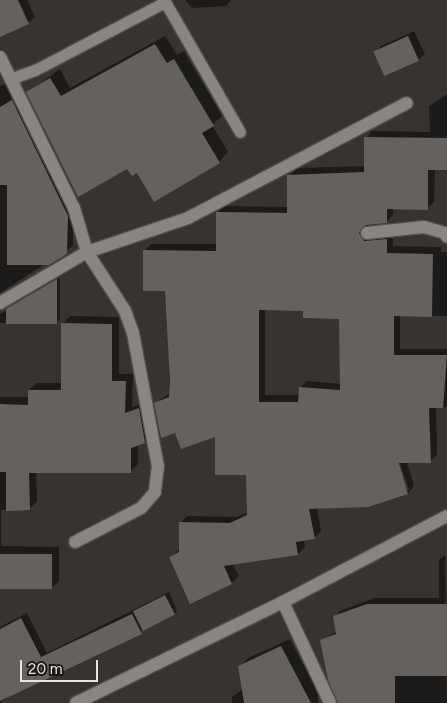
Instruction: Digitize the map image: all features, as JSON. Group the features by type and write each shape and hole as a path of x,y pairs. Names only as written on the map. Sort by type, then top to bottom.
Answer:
{"street":[{"path":"0,57 74,208 87,252 125,310 133,333 158,466 155,492 141,508 76,542"},
{"path":"0,303 87,252 188,218 407,102"},
{"path":"367,233 424,227 445,233 447,237"},
{"path":"76,703 283,602 447,516"},
{"path":"283,602 330,703"}],"lane":[{"path":"10,79 35,70 164,1 240,132"}],"building":[{"path":"0,0 18,0 29,24 0,37"},
{"path":"408,36 419,61 384,76 373,51"},
{"path":"155,44 167,63 174,59 214,126 202,133 220,163 154,202 137,173 132,176 127,169 78,197 26,92 50,78 61,96"},
{"path":"12,100 68,216 67,254 49,265 7,265 7,185 0,185 0,107"},
{"path":"364,137 447,138 447,170 428,170 428,210 387,209 387,223 366,225 359,233 364,241 387,239 387,253 433,254 432,317 394,316 394,355 447,355 443,408 429,408 431,463 399,463 408,494 368,507 309,509 315,539 296,542 298,555 224,566 232,584 190,604 169,557 179,552 179,522 230,523 247,515 246,475 215,475 215,437 181,449 175,433 161,438 154,403 169,397 170,382 165,291 143,291 143,250 216,251 216,212 287,213 287,175 364,172","holes":["259,310 303,311 303,318 339,319 340,390 299,387 298,402 259,402"]},
{"path":"57,279 57,324 6,324 6,309"},
{"path":"61,323 112,324 112,381 126,381 125,413 139,408 145,443 131,448 131,473 29,473 30,510 6,511 6,472 0,472 0,404 28,405 28,390 61,390"},
{"path":"0,554 52,554 52,589 0,589"},
{"path":"165,595 175,615 143,631 133,611"},
{"path":"367,604 447,604 447,676 395,676 395,703 338,703 328,680 320,640 336,634 333,616"},
{"path":"132,614 142,634 0,701 0,629 21,618 41,657"},
{"path":"281,646 311,703 244,703 238,666"}]}
